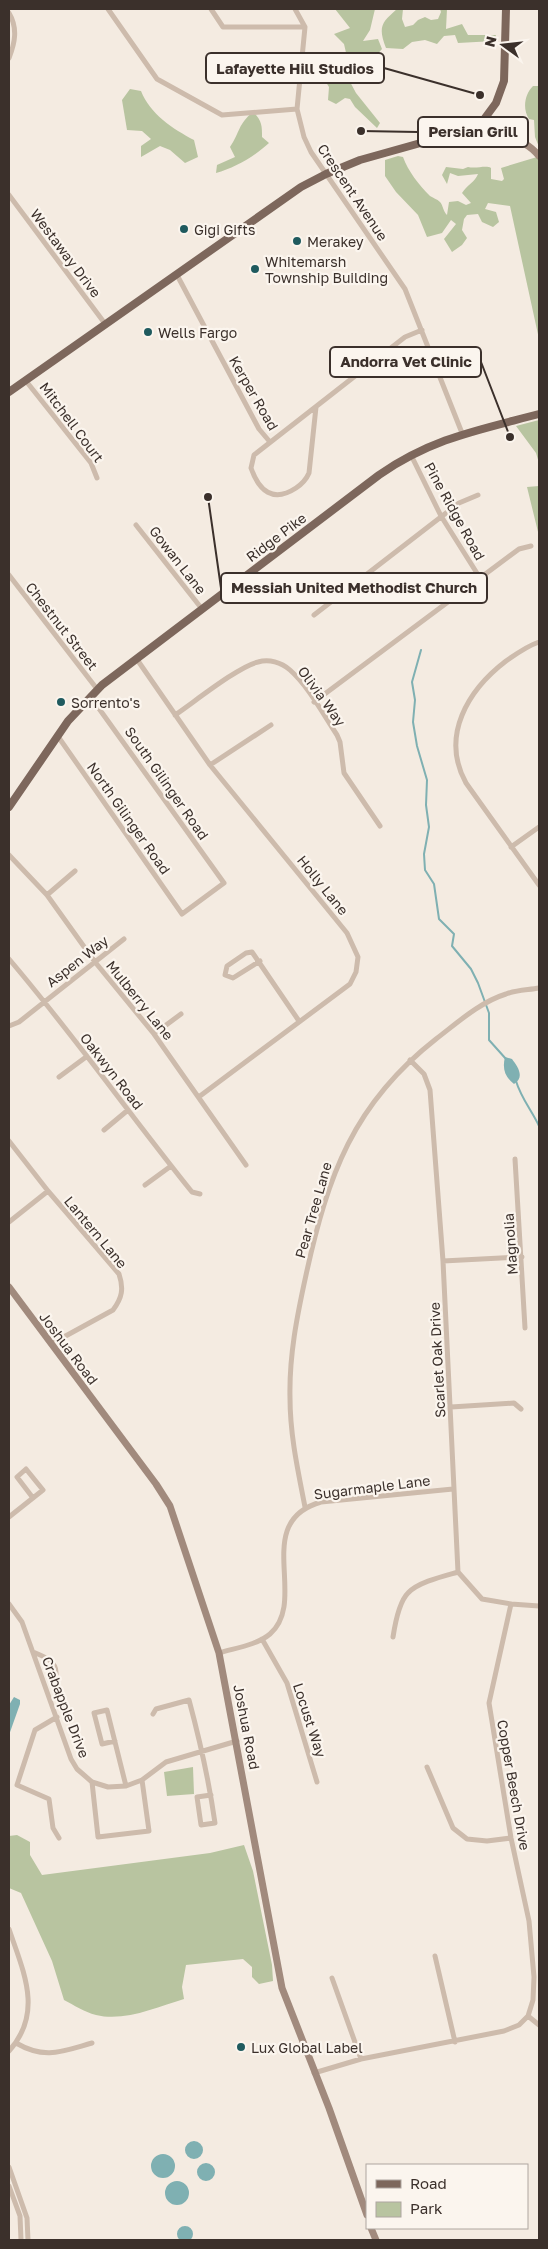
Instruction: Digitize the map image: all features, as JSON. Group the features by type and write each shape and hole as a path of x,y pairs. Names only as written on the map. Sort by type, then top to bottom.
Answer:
{"main road":[{"path":"9,392 177,276 301,187 360,160 449,135 482,122 496,103 504,81 506,9"},
{"path":"482,122 496,131 532,147 539,156"},
{"name":"Ridge Pike","path":"9,807 57,735 97,689 379,475 435,443 462,433 539,414"},
{"name":"Joshua Road","path":"9,1287 170,1506 219,1653 282,1988 366,2212"}],"street":[{"path":"108,9 157,79 222,115 297,109"},
{"path":"211,9 223,27 305,27 296,9"},
{"path":"9,13 14,23 15,35 14,46 9,58"},
{"name":"Crescent Avenue","path":"305,27 297,109 304,137 311,152 405,289 462,433"},
{"name":"Westaway Drive","path":"9,195 106,325"},
{"name":"Kerper Road","path":"177,276 259,429 270,442"},
{"path":"316,407 309,473 302,483 285,495 273,496 268,493 251,468 254,455 405,337 422,330"},
{"name":"Mitchell Court","path":"26,381 91,463 97,478"},
{"name":"Pine Ridge Road","path":"411,455 441,516 480,578"},
{"path":"314,615 441,516 464,500 478,495"},
{"name":"Gowan Lane","path":"136,525 202,609"},
{"path":"314,702 519,549 531,546"},
{"name":"Chestnut Street","path":"9,576 97,689"},
{"path":"539,642 532,644 511,658 478,686 466,705 457,734 458,756 462,775 539,885"},
{"name":"Holly Lane","path":"136,658 210,765 347,932 356,950 357,965 350,984 200,1096"},
{"name":"Olivia Way","path":"175,715 248,665 263,661 277,662 290,671 314,702 340,742 344,773 380,826"},
{"name":"South Gilinger Road","path":"90,696 224,883 182,914"},
{"path":"210,765 271,725"},
{"name":"North Gilinger Road","path":"57,735 182,914"},
{"path":"511,847 539,827"},
{"name":"Mulberry Lane","path":"9,856 46,895 95,962 154,1034 200,1096 246,1165"},
{"path":"46,895 76,871"},
{"name":"Aspen Way","path":"9,1026 19,1022 44,1000 124,939"},
{"path":"260,962 233,978 225,975 226,966 249,952 255,954 299,1021"},
{"name":"Oakwyn Road","path":"9,959 44,1000 86,1057 192,1192 200,1194"},
{"name":"Pear Tree Lane","path":"305,1507 292,1440 290,1377 295,1327 316,1229 329,1184 347,1142 377,1098 410,1060 491,1000 506,993 539,988"},
{"path":"154,1034 181,1014"},
{"path":"59,1077 86,1057"},
{"name":"Scarlet Oak Drive","path":"410,1060 424,1074 430,1090 452,1407 453,1489 458,1572"},
{"path":"104,1130 128,1110"},
{"name":"Lantern Lane","path":"9,1141 48,1191 119,1274 122,1283 119,1302 112,1310 51,1344"},
{"name":"Magnolia","path":"516,1159 525,1328"},
{"path":"145,1185 171,1166"},
{"path":"9,1222 48,1191"},
{"path":"443,1261 522,1257"},
{"path":"452,1407 514,1403 521,1409"},
{"path":"9,1518 43,1490 26,1469 17,1477 33,1498"},
{"name":"Sugarmaple Lane","path":"262,1639 273,1631 280,1617 284,1594 286,1537 289,1525 305,1507 321,1502 453,1489"},
{"path":"393,1637 396,1617 408,1593 431,1579 458,1572 482,1599 539,1606"},
{"name":"Crabapple Drive","path":"9,1604 22,1622 71,1759 77,1769 92,1782"},
{"name":"Copper Beech Drive","path":"511,1604 489,1703 510,1838 529,1921 534,1977 533,2000 528,2016"},
{"path":"219,1653 262,1639"},
{"name":"Locust Way","path":"262,1639 287,1682 317,1782"},
{"path":"33,1652 49,1659 56,1670 56,1674"},
{"path":"153,1714 156,1710 189,1700 202,1750 211,1795 215,1823 201,1825 197,1797 211,1795"},
{"path":"115,1741 102,1744 94,1713 107,1710 115,1741 126,1786"},
{"path":"57,1717 35,1730 17,1785 49,1799 53,1828 59,1838"},
{"path":"142,1780 149,1831 98,1837 92,1782 108,1787 126,1786 142,1780 166,1762 202,1750 237,1742"},
{"path":"427,1767 452,1828 467,1839 487,1841 510,1838"},
{"path":"9,1929 28,1982 30,1996 21,2033 9,2051"},
{"path":"435,1956 455,2042"},
{"path":"332,1978 361,2059"},
{"path":"314,2073 361,2059 504,2031 519,2025 528,2016 539,2025"},
{"path":"16,2043 35,2052 52,2054 92,2043"},
{"path":"9,2166 28,2218 28,2240"},
{"path":"9,2186 20,2216 21,2240"}],"green space":[{"path":"335,9 375,9 370,30 363,41 378,39 382,49 373,59 359,65 348,78 356,93 380,123 377,128 355,107 350,99 345,98 336,104 328,100 329,87 322,76 332,72 347,57 344,44 334,34 350,28"},
{"path":"397,9 403,9 402,19 405,27 413,25 425,17 431,20 438,19 441,12 440,9 447,9 446,29 462,24 468,35 496,35 494,41 458,43 455,35 444,36 437,44 425,40 412,42 403,49 386,48 382,35 382,26 387,18"},
{"path":"263,52 287,55 300,60 295,74 274,69 242,83 221,83 221,70 238,55"},
{"path":"533,86 539,86 539,147 535,137 534,120 529,119 525,106 526,97"},
{"path":"130,89 141,91 156,114 170,126 194,140 198,157 185,163 170,150 160,146 141,157 141,146 151,139 142,131 127,130 122,100"},
{"path":"253,112 261,123 262,137 269,143 244,161 216,173 217,165 235,157 230,147 242,124"},
{"path":"398,156 403,157 418,183 430,196 440,202 447,215 449,202 458,201 466,205 471,203 462,193 478,174 458,176 450,173 447,184 442,175 446,167 463,169 468,167 489,167 491,168 491,179 502,181 504,179 501,168 537,157 539,159 539,339 510,206 488,203 485,209 496,212 499,222 493,227 482,222 478,214 467,215 464,219 462,230 467,238 462,245 452,252 444,239 456,224 451,220 442,233 427,237 418,215 396,192 385,176 385,160"},
{"path":"539,420 539,463 536,453 516,426"},
{"path":"539,486 539,536 527,487"},
{"path":"193,1767 194,1794 167,1796 164,1772"},
{"path":"17,1835 30,1842 30,1855 42,1875 210,1853 244,1845 253,1871 272,1965 273,1981 259,1984 252,1977 252,1967 243,1959 186,1965 182,1987 184,1999 141,2013 107,2017 83,2010 64,2000 52,1961 21,1893 9,1888 9,1836"}],"water":[{"path":"505,1057 512,1059 520,1075 514,1084 508,1079 505,1072"},
{"path":"14,1697 20,1700 20,1704 9,1735 9,1705"},
{"path":"190,2141 198,2141 203,2146 201,2157 190,2159 185,2154 185,2146"},
{"path":"163,2154 171,2158 175,2166 171,2174 163,2178 155,2174 151,2166 155,2158"},
{"path":"206,2163 212,2166 215,2172 212,2178 206,2181 200,2178 197,2172 200,2166"},
{"path":"177,2181 185,2185 189,2193 185,2201 177,2205 169,2201 165,2193 169,2185"},
{"path":"185,2226 191,2228 193,2234 191,2240 185,2242 179,2240 177,2234 179,2228"}],"waterway":[{"path":"421,650 412,682 415,700 413,722 417,746 427,780 426,805 429,827 424,854 425,870 434,884 439,919 454,934 452,946 471,969 478,983 489,1013 489,1040 506,1059"},
{"path":"516,1081 539,1126"}],"place":[{"name":"Lafayette Hill Studios","path":"480,95"},
{"name":"Persian Grill","path":"361,131"},
{"name":"Gigi Gifts","path":"184,229"},
{"name":"Merakey","path":"297,241"},
{"name":"Whitemarsh Township Building","path":"255,269"},
{"name":"Wells Fargo","path":"148,332"},
{"name":"Andorra Vet Clinic","path":"510,437"},
{"name":"Messiah United Methodist Church","path":"208,497"},
{"name":"Sorrento's","path":"61,702"},
{"name":"Lux Global Label","path":"241,2047"}]}
